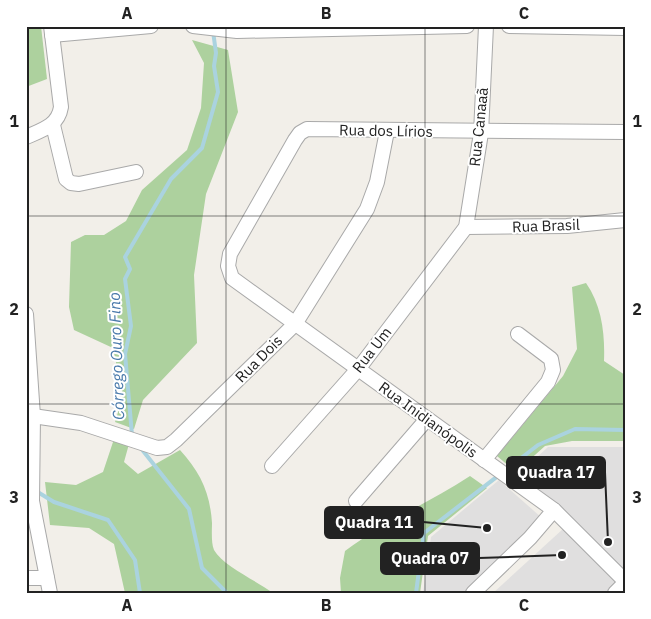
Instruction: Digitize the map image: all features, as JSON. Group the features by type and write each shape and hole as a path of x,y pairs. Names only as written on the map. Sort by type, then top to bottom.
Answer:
{"street":[{"path":"26,137 53,125 59,117 61,107 52,30 151,26"},
{"path":"193,26 237,31 467,26"},
{"name":"Rua Canaaã","path":"466,227 481,133 486,26"},
{"path":"509,26 625,28"},
{"path":"53,125 66,179 71,183 79,184 136,172"},
{"name":"Rua dos Lírios","path":"228,266 230,254 300,133 307,129 481,133 625,132"},
{"name":"Rua Dois","path":"30,416 81,423 157,448 168,446 176,440 295,324 368,209 377,182 386,131"},
{"name":"Rua Brasil","path":"466,227 567,226 625,220"},
{"name":"Rua Um","path":"272,466 359,368 466,227"},
{"name":"Rua Inidianópolis","path":"228,266 232,278 554,510 625,582"},
{"path":"26,314 32,501 50,593"},
{"path":"484,460 548,382 553,370 551,360 518,334"},
{"path":"356,501 426,419"},
{"path":"473,593 530,538 554,510"},
{"path":"26,578 46,578"},
{"path":"615,593 625,582"}],"shaded area":[{"path":"548,447 625,447 625,575 517,476"},
{"path":"499,480 542,518 468,593 423,593 431,537"},
{"path":"564,528 617,583 605,593 493,593"}],"green space":[{"path":"26,26 41,26 47,79 26,87"},
{"path":"192,40 228,50 238,112 206,194 194,275 197,343 143,400 134,429 115,422 123,396 113,348 74,330 69,307 71,242 85,235 104,235 126,221 142,190 187,150 201,108 204,63"},
{"path":"586,283 599,311 604,341 604,361 625,375 625,441 572,441 545,446 516,472 497,456 563,376 577,349 572,287"},
{"path":"114,439 129,444 124,462 138,474 180,450 193,466 203,483 211,512 214,550 225,562 273,593 125,593 114,544 89,528 50,525 45,482 76,485 103,472"},
{"path":"470,476 487,488 428,536 420,593 341,593 340,578 345,551 375,531"}],"waterway":[{"name":"Córrego Ouro Fino","path":"132,435 125,354 131,326 125,279 130,269 125,257 171,179 202,148 218,92 214,66 216,53 213,31"},
{"path":"416,593 424,533 538,445 575,429 625,430"},
{"name":"Córrego Ouro Fino","path":"140,447 189,509 202,568 227,593"},
{"path":"36,491 54,502 108,520 135,560 140,593"}],"place":[{"name":"Quadra 11","path":"487,528"},
{"name":"Quadra 17","path":"608,542"},
{"name":"Quadra 07","path":"562,555"}]}
